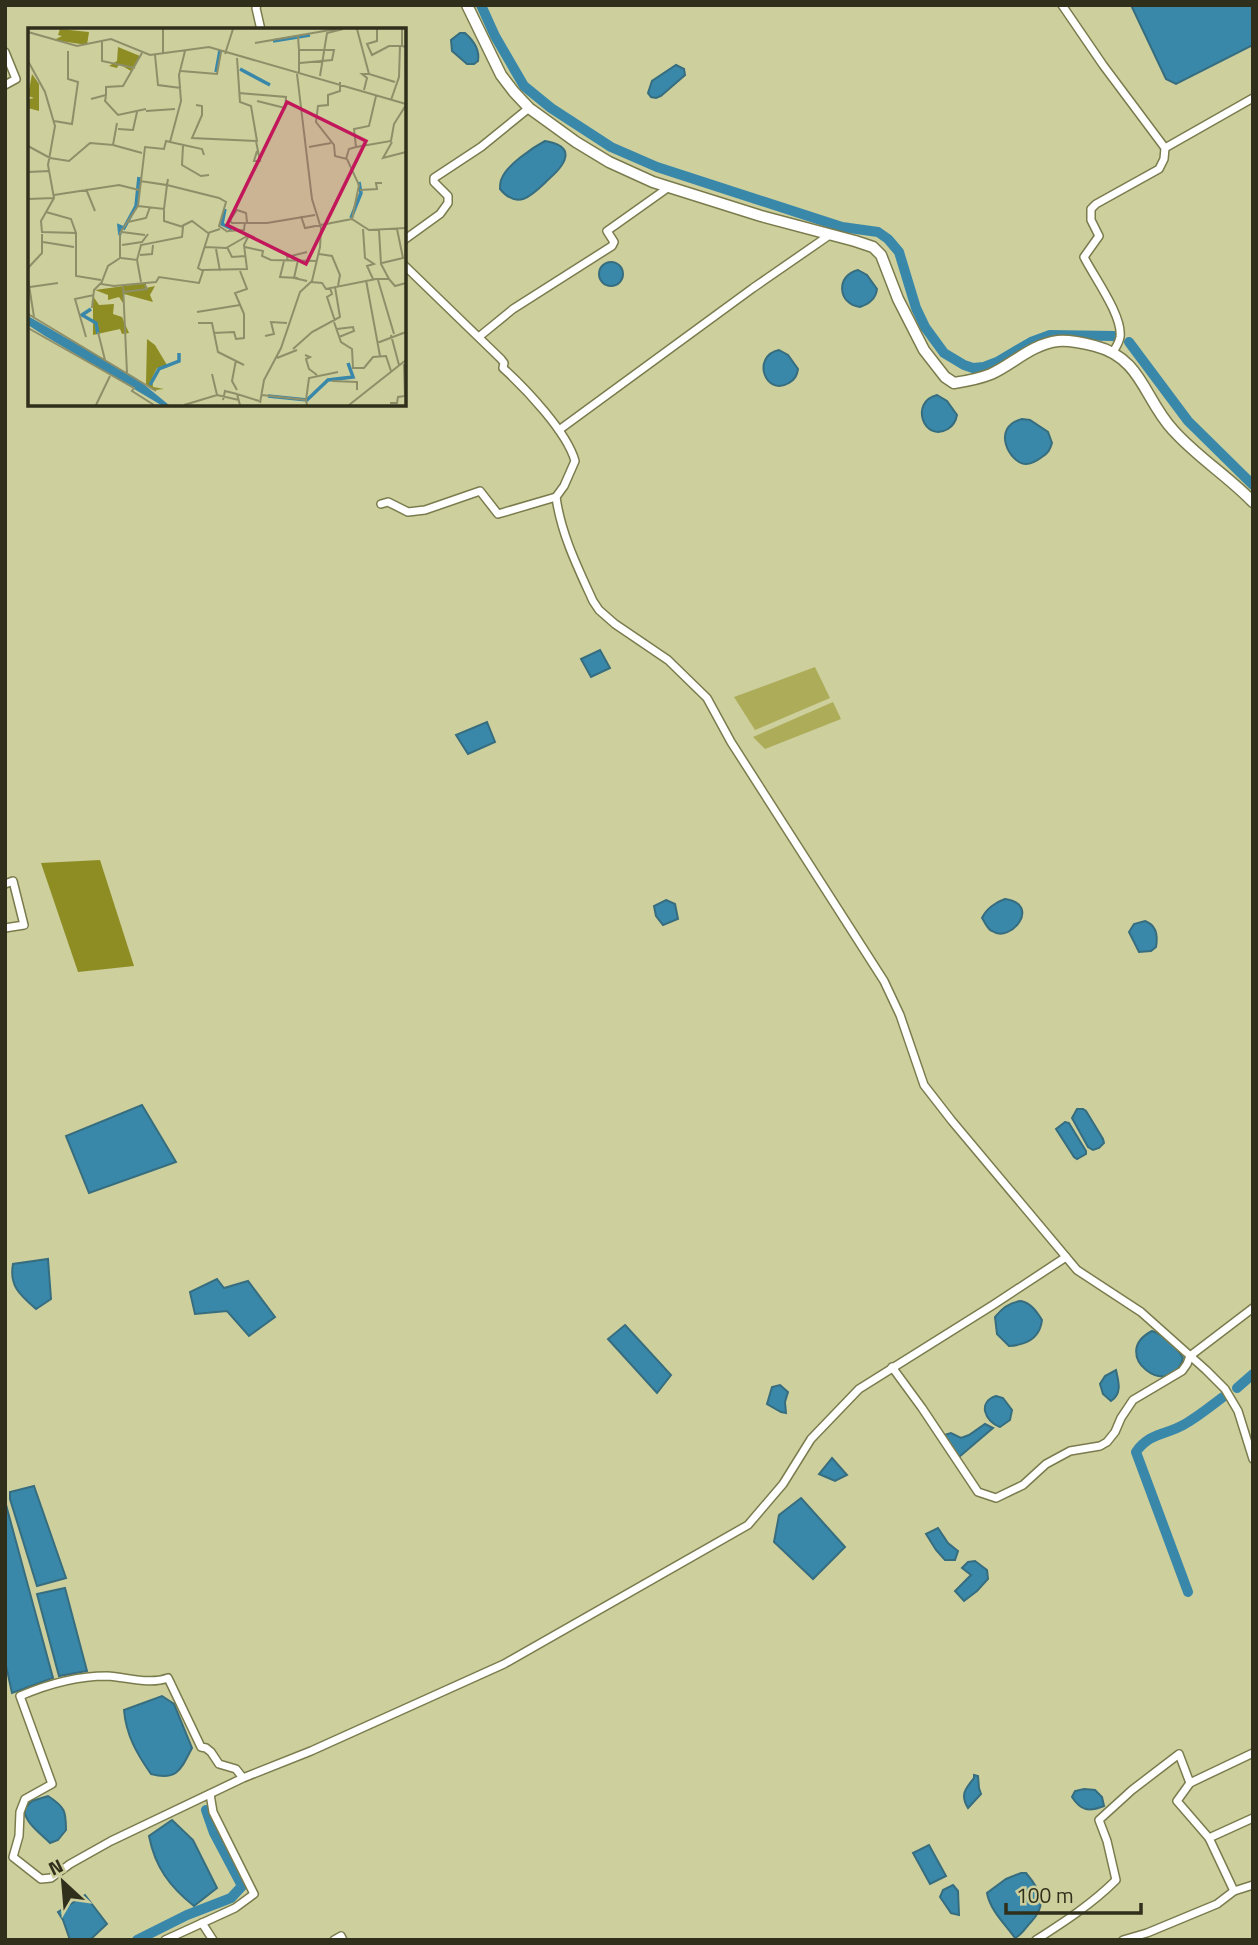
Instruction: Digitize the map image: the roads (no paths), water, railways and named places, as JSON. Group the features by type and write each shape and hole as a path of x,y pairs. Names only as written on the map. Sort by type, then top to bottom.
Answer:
{"street":[{"path":"257,5 261,28"},
{"path":"467,5 501,75 529,108 609,162 653,182 873,247 881,255 898,299 924,350 945,377 954,383 991,374 1034,348 1058,341 1088,344 1113,352 1134,371 1171,429 1253,502"},
{"path":"1062,5 1165,148 1159,169 1091,209 1091,220 1099,233 1098,239 1089,247 1084,257 1119,324 1120,337 1113,352"},
{"path":"5,52 16,79 5,85"},
{"path":"1165,148 1253,98"},
{"path":"406,239 440,214 448,203 447,195 434,178 481,147 529,108"},
{"path":"480,337 513,309 612,246 613,241 607,231 669,187"},
{"path":"559,430 831,234"},
{"path":"381,504 388,502 408,512 425,510 480,491 498,514 556,497 575,461 559,430 503,368 504,362 406,267"},
{"path":"556,497 565,535 578,569 599,610 668,660 707,698 731,742 884,981 900,1015 924,1085 1077,1270 1141,1311 1225,1390 1238,1411 1253,1458"},
{"path":"5,884 13,881 24,925 5,928"},
{"path":"243,1778 236,1769 219,1764 211,1752 201,1747 168,1678 158,1682 107,1676 78,1678 42,1687 20,1696 52,1784 25,1800 20,1812 19,1836 13,1857 41,1879 51,1878 111,1841 243,1778 311,1751 504,1664 734,1533 748,1525 783,1484 811,1439 859,1389 1066,1257"},
{"path":"892,1367 978,1492 996,1499 1023,1485 1046,1464 1070,1451 1100,1446 1107,1442 1133,1400 1182,1371 1190,1356 1253,1308"},
{"path":"1234,1891 1209,1838 1177,1801 1189,1783 1253,1753"},
{"path":"1036,1940 1100,1896 1116,1880 1099,1820 1132,1790 1179,1754 1189,1783"},
{"path":"165,1940 235,1908 254,1894 213,1812 211,1794"},
{"path":"1209,1838 1253,1818"},
{"path":"1123,1940 1217,1904 1234,1891 1253,1885"},
{"path":"202,1923 213,1940"},
{"path":"334,1940 341,1936 343,1940"}],"water":[{"path":"1131,5 1253,5 1253,45 1176,84 1166,79"},
{"path":"460,33 465,33 475,46 478,61 474,64 467,64 452,51 451,40"},
{"path":"676,65 684,69 685,75 661,96 651,97 648,93 652,81"},
{"path":"545,141 555,143 565,151 566,156 561,167 526,198 520,200 507,196 500,189 505,173 520,157"},
{"path":"611,262 620,265 623,274 620,283 611,286 602,283 599,274 602,265"},
{"path":"858,270 867,275 877,289 872,301 860,307 847,301 842,289 846,277"},
{"path":"779,350 788,355 798,369 793,380 781,386 773,385 768,380 764,367 770,354"},
{"path":"937,395 947,401 957,415 952,426 939,432 932,431 927,426 922,413 928,399"},
{"path":"1022,419 1030,420 1048,432 1052,443 1046,454 1028,464 1014,458 1009,452 1005,437 1012,423"},
{"path":"600,650 610,668 591,677 581,659"},
{"path":"487,722 495,742 468,754 456,735"},
{"path":"1005,899 1016,902 1022,915 1014,928 1000,934 990,930 982,918 992,906"},
{"path":"666,900 675,904 678,919 663,925 656,916 654,906"},
{"path":"1145,921 1152,925 1155,931 1156,947 1151,951 1139,952 1129,932 1134,924"},
{"path":"142,1105 176,1162 89,1193 66,1136"},
{"path":"1077,1109 1086,1111 1103,1139 1104,1143 1099,1148 1093,1150 1088,1147 1072,1118"},
{"path":"1065,1122 1069,1123 1086,1151 1086,1154 1077,1159 1056,1129"},
{"path":"48,1259 51,1299 36,1309 17,1290 12,1272 13,1264"},
{"path":"217,1279 224,1288 248,1281 275,1317 249,1336 227,1311 195,1314 190,1292"},
{"path":"1021,1301 1036,1311 1042,1320 1041,1326 1031,1339 1009,1346 997,1334 995,1317 1006,1306"},
{"path":"625,1325 671,1375 657,1393 608,1339"},
{"path":"1152,1331 1161,1335 1183,1358 1176,1371 1167,1376 1146,1370 1139,1362 1136,1351 1140,1341"},
{"path":"1116,1370 1118,1390 1111,1401 1103,1394 1100,1384 1105,1376"},
{"path":"780,1385 788,1392 786,1413 767,1404 772,1387"},
{"path":"996,1396 1003,1398 1012,1410 1010,1420 1000,1427 990,1421 985,1412 987,1403"},
{"path":"985,1424 993,1428 959,1457 944,1435 951,1433 961,1438"},
{"path":"832,1458 847,1475 835,1481 819,1474"},
{"path":"34,1486 66,1578 37,1586 10,1499 10,1492"},
{"path":"801,1498 845,1547 813,1579 774,1542 779,1515"},
{"path":"5,1501 53,1678 12,1693 5,1661"},
{"path":"938,1528 948,1543 958,1551 955,1560 945,1560 926,1534"},
{"path":"975,1561 987,1570 988,1579 964,1601 955,1591 971,1575 962,1568 968,1562"},
{"path":"65,1588 87,1671 59,1676 37,1594"},
{"path":"162,1696 174,1704 192,1748 178,1772 167,1776 151,1774 146,1767 130,1736 124,1710"},
{"path":"974,1775 978,1776 981,1794 968,1808 964,1799 965,1792"},
{"path":"1095,1790 1102,1797 1104,1806 1082,1808 1072,1797 1075,1791"},
{"path":"48,1796 61,1807 66,1824 66,1830 58,1840 50,1843 30,1823 24,1809 32,1801"},
{"path":"172,1820 193,1840 217,1888 194,1906 165,1876 155,1857 149,1836"},
{"path":"929,1845 946,1876 930,1884 913,1853"},
{"path":"1026,1873 1036,1886 1041,1903 1036,1915 1015,1938 995,1911 987,1893 1006,1879"},
{"path":"953,1885 958,1891 959,1915 951,1913 940,1897 943,1890"},
{"path":"85,1895 107,1924 91,1939 70,1940 58,1912"}],"waterway":[{"path":"481,5 495,36 524,86 551,108 611,147 657,167 842,227 878,232 888,239 899,252 916,308 925,327 944,353 964,365 984,367 1050,335 1114,336"},
{"path":"1129,342 1188,421 1253,485"},
{"path":"1237,1388 1253,1374"},
{"path":"1188,1592 1136,1452 1153,1437 1178,1428 1223,1397"},
{"path":"137,1940 187,1915 231,1898 242,1886 214,1833 206,1810"}]}
